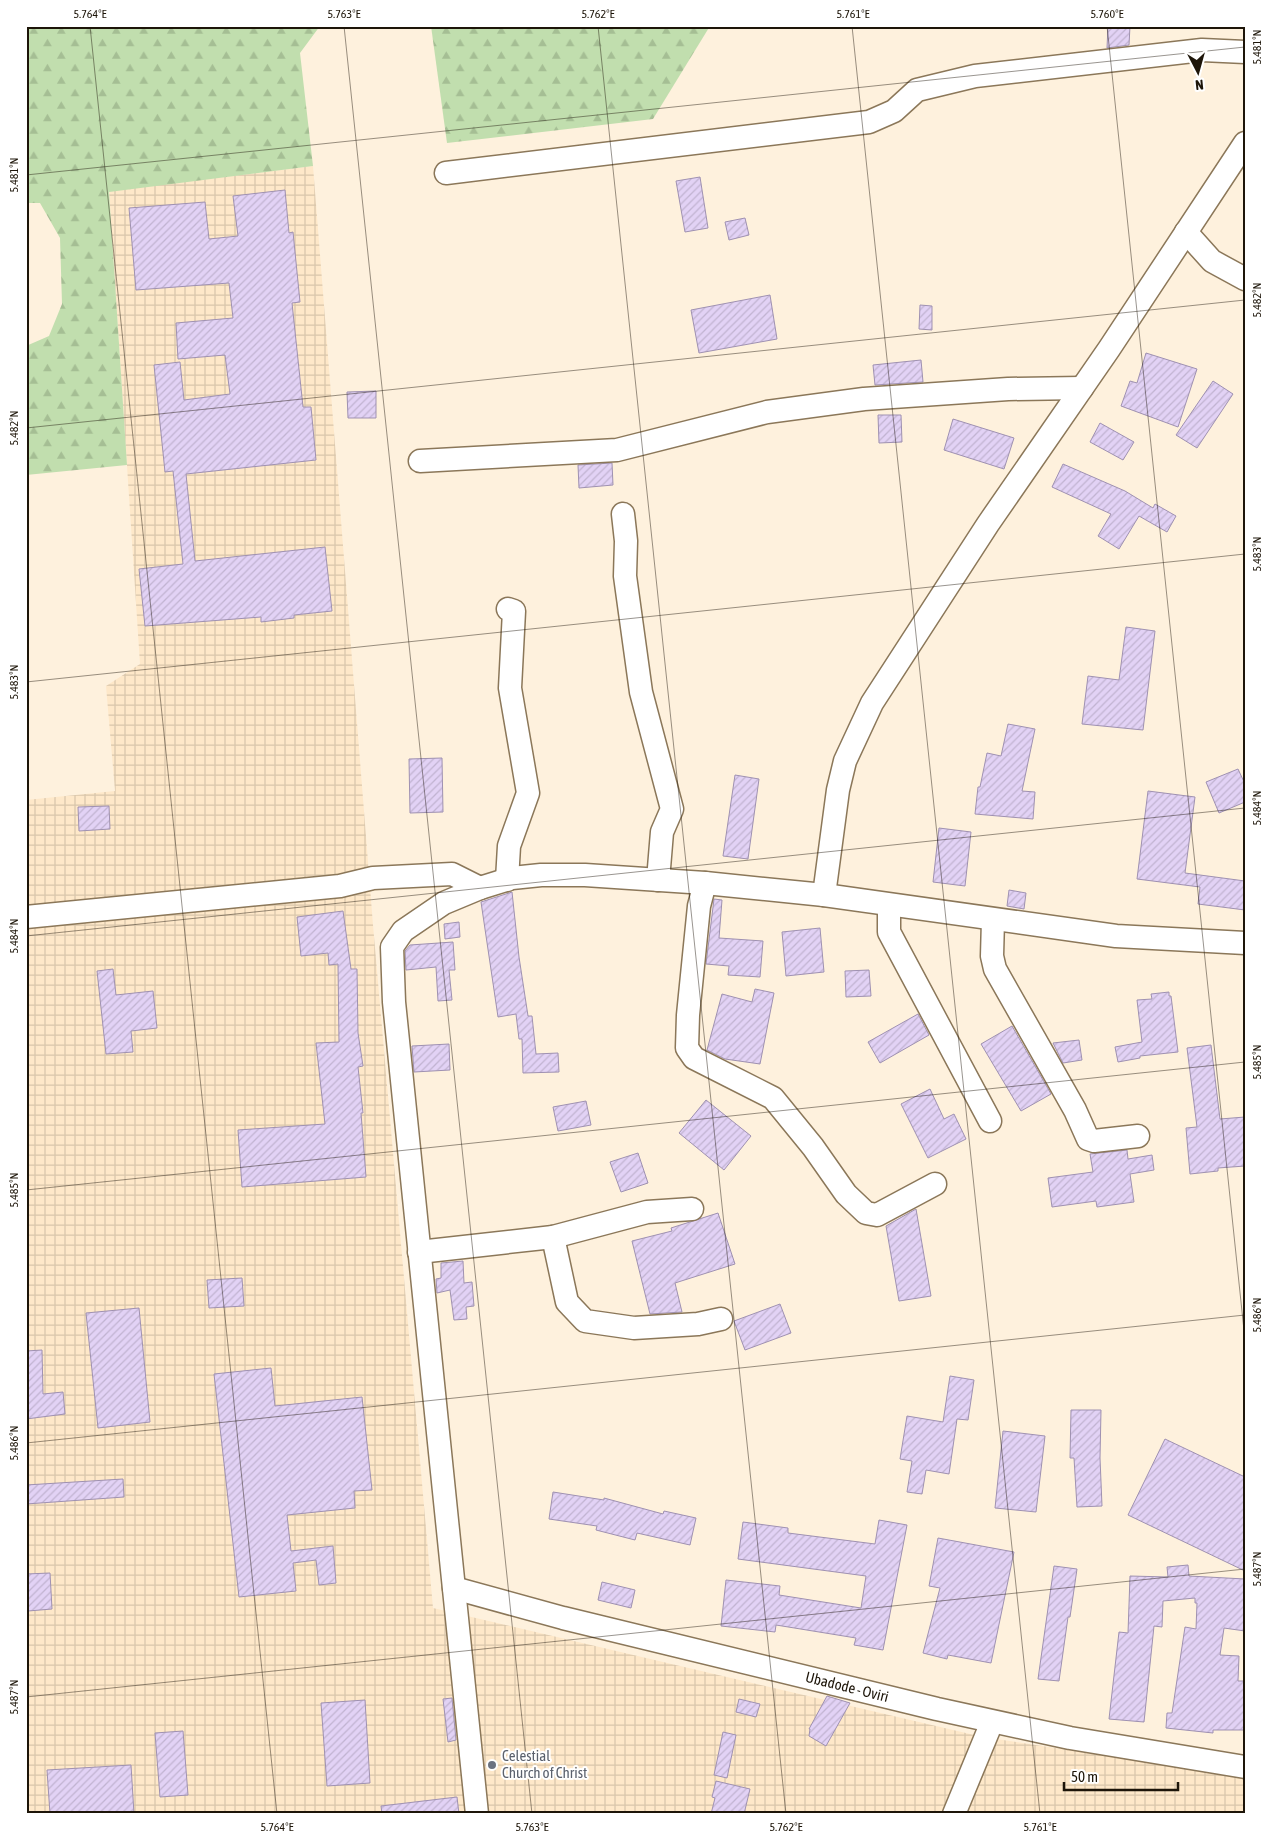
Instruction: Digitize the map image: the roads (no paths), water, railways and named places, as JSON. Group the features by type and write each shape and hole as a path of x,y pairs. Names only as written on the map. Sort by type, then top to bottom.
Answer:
{"street":[{"path":"446,173 868,122 894,111 917,90 975,76 1202,50 1245,52"},
{"path":"824,895 838,790 845,760 872,703 988,524 1082,388 1245,143"},
{"path":"1186,232 1212,261 1245,280"},
{"path":"420,461 618,450 766,412 864,400 1008,389 1082,388"},
{"path":"623,514 626,541 625,576 641,692 672,809 662,832 658,880"},
{"path":"507,880 509,846 528,793 510,688 514,611 508,609"},
{"path":"26,917 340,886 373,878 452,874 480,888"},
{"path":"477,1814 394,1002 392,947 403,931 444,903 480,888 507,880 541,876 585,875 705,882 824,895 889,906 1116,936 1245,943"},
{"path":"705,882 699,906 687,1048 694,1058 773,1098 846,1194 866,1212 877,1215 935,1184"},
{"path":"889,906 889,932 990,1121"},
{"path":"993,920 992,956 996,969 1075,1110 1088,1140 1138,1136"},
{"path":"419,1252 553,1236 648,1212 692,1209"},
{"path":"553,1236 567,1302 585,1321 634,1328 698,1324 721,1318"},
{"name":"Ubadode - Oviri","path":"454,1588 563,1618 992,1722 1070,1738 1245,1767"},
{"path":"954,1814 992,1722"}],"place":[{"name":"Celestial Church of Christ","path":"492,1765"}]}
